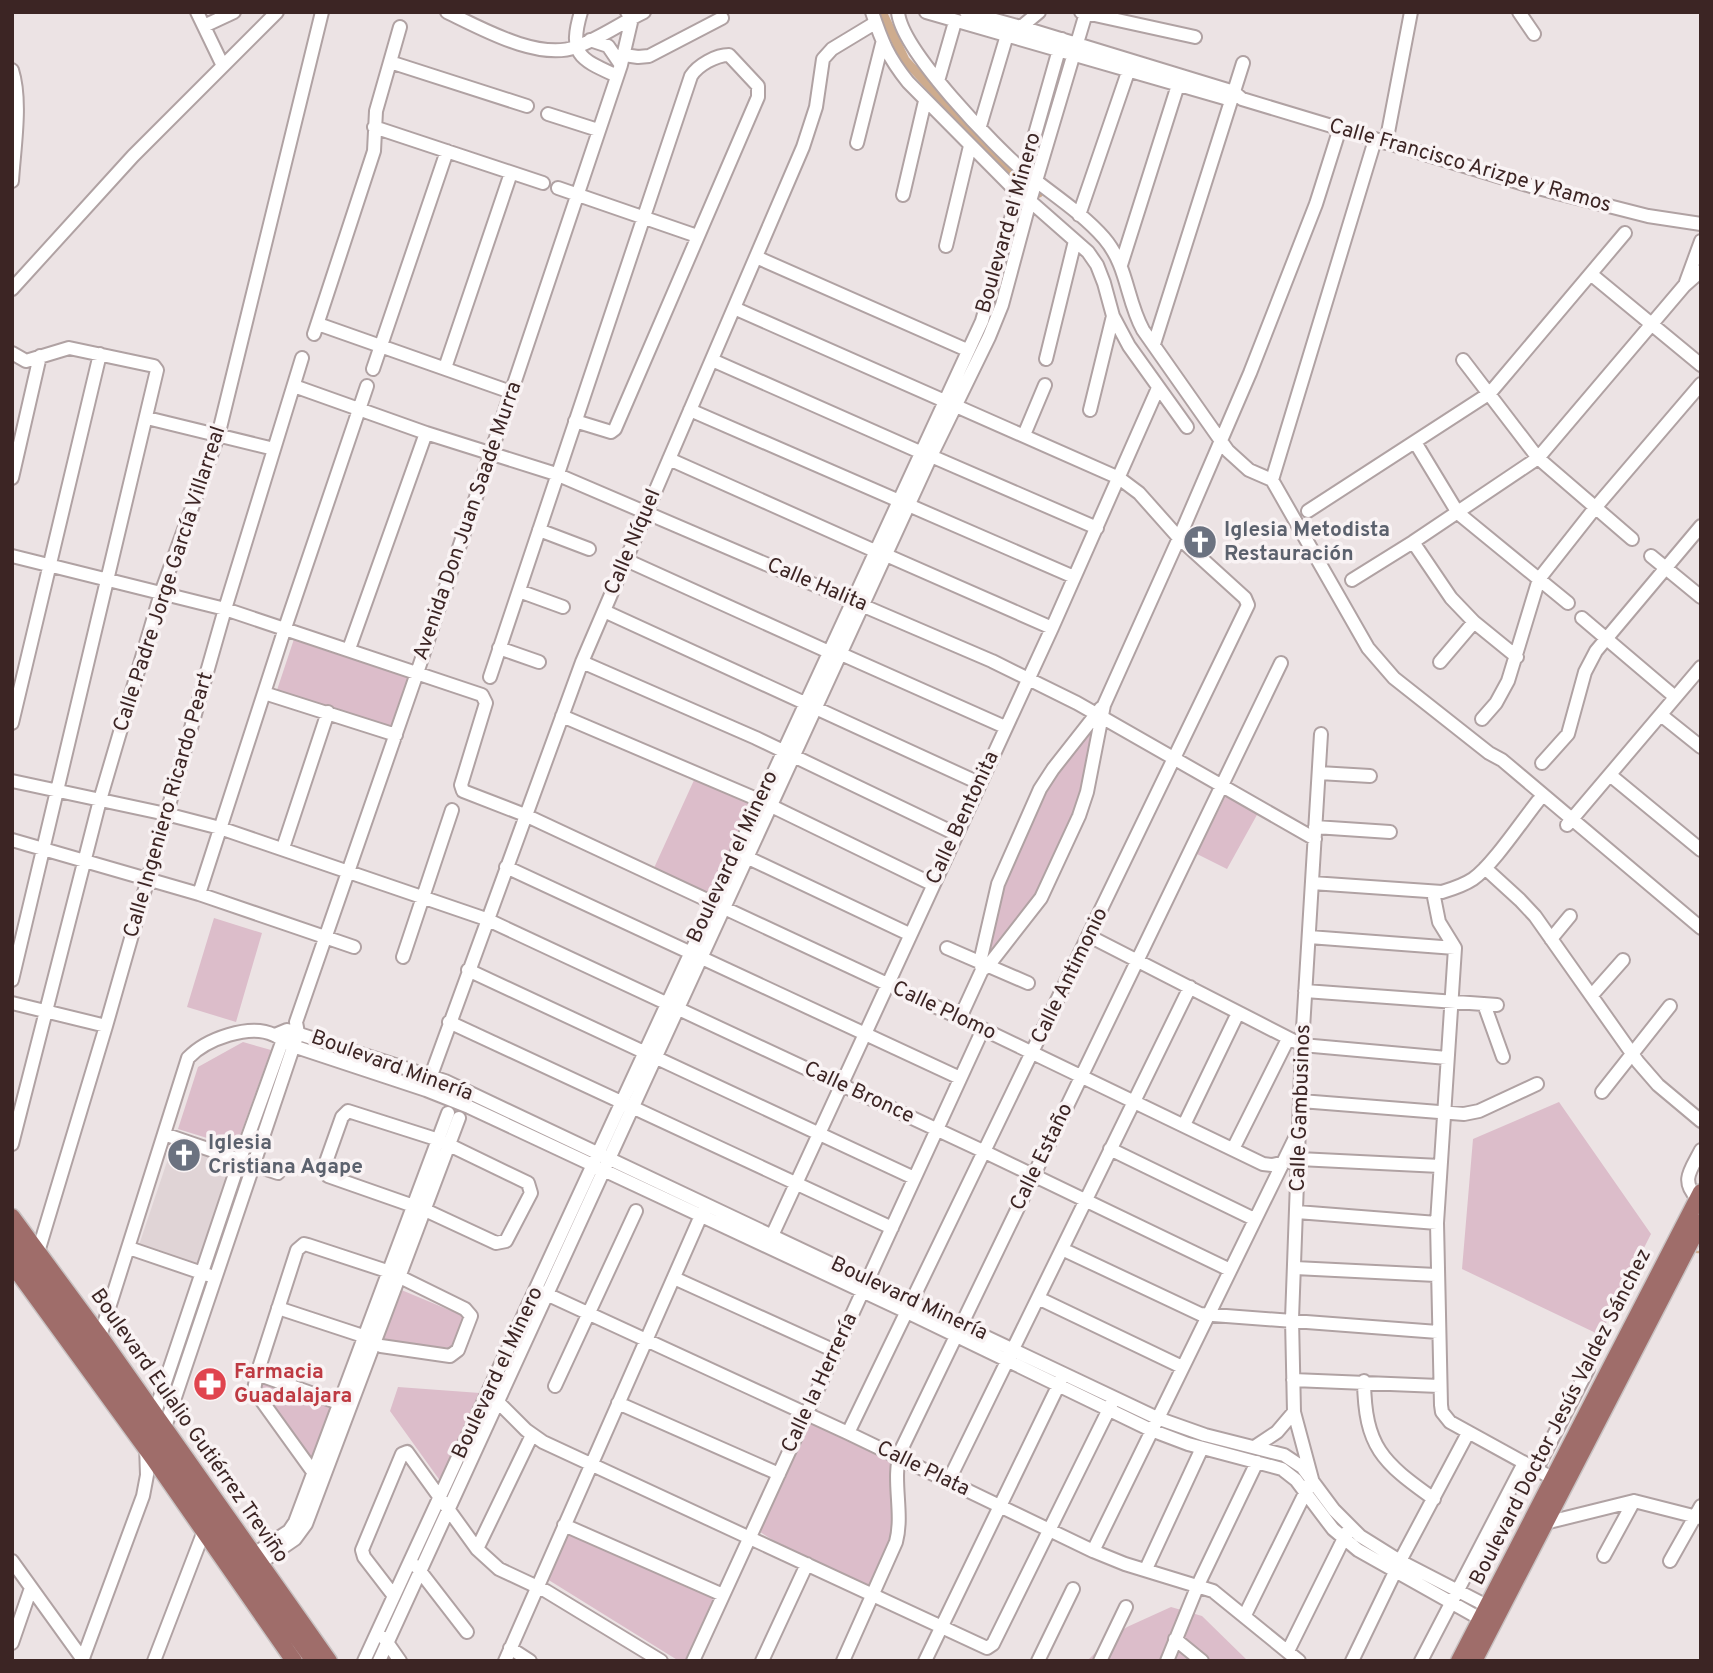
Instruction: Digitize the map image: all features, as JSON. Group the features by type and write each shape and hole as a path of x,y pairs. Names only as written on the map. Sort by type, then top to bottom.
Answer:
{"main road":[{"name":"Boulevard Doctor Jesús Valdez Sánchez","path":"1474,1661 1490,1615 1696,1221 1699,1195"},
{"name":"Boulevard Eulalio Gutiérrez Treviño","path":"12,1217 38,1252 94,1340 204,1531 294,1661"},
{"name":"Boulevard Eulalio Gutiérrez Treviño","path":"12,1240 94,1340"},
{"name":"Boulevard Eulalio Gutiérrez Treviño","path":"12,1264 329,1661"},
{"name":"Boulevard Doctor Jesús Valdez Sánchez","path":"1459,1661 1545,1523 1559,1482"},
{"name":"Boulevard Eulalio Gutiérrez Treviño","path":"252,1562 314,1661"}],"street":[{"path":"197,12 223,66"},
{"path":"204,26 234,12"},
{"path":"12,289 133,156 277,12"},
{"name":"Calle Padre Jorge García Villarreal","path":"12,1144 100,800 161,593 218,436 322,12"},
{"path":"447,12 526,45 553,50 575,47 590,40 619,18 634,14"},
{"path":"581,12 575,47 584,60 620,65 638,57 649,56 722,18"},
{"path":"898,12 911,45 938,81 980,126 1021,181 1033,189 1088,252 1097,265 1113,316 1129,346 1187,426"},
{"name":"Calle Francisco Arizpe y Ramos","path":"926,12 1007,35 1061,44"},
{"name":"Calle Francisco Arizpe y Ramos","path":"966,12 1021,27 1128,72 1236,97"},
{"path":"1021,27 1039,12"},
{"path":"1272,480 1380,141 1411,12"},
{"path":"1519,12 1534,34"},
{"path":"1092,13 1195,37"},
{"name":"Boulevard el Minero","path":"364,1661 440,1498 543,1292 695,954 950,403 999,314 1033,189 1076,50 1092,13"},
{"name":"Avenida Don Juan Saade Murra","path":"153,1441 215,1277 247,1161 289,1034 327,938 417,673 620,65 634,14"},
{"path":"873,18 882,44 894,65 970,146 1033,189 1079,215 1101,235 1121,265 1139,322 1228,451 1249,470 1272,480 1376,659 1394,678 1489,753 1502,760 1701,939"},
{"name":"Calle Níquel","path":"426,1090 486,919 582,662 813,120 823,58 873,18"},
{"path":"938,81 955,22"},
{"path":"400,27 376,111 374,151 316,329 381,345 512,392"},
{"path":"980,126 1007,35"},
{"path":"590,40 608,46 620,65"},
{"path":"857,143 882,44"},
{"name":"Boulevard el Minero","path":"950,403 967,350 989,302 1061,44"},
{"name":"Calle Francisco Arizpe y Ramos","path":"1076,50 1597,204 1648,216 1701,224"},
{"path":"490,677 556,474 693,72 724,54 729,55 758,86 758,97 615,429 611,432 575,421"},
{"path":"390,62 527,106"},
{"path":"1154,344 1236,97 1242,63"},
{"path":"12,70 16,80 18,103 12,181"},
{"path":"1079,215 1128,72"},
{"path":"1121,265 1178,85"},
{"path":"903,195 925,101"},
{"path":"548,114 597,130"},
{"path":"374,127 543,183"},
{"path":"983,966 1041,898 1073,828 1087,792 1101,712 1221,442 1316,204 1340,128"},
{"path":"946,246 970,146"},
{"path":"373,369 447,151"},
{"path":"446,368 511,173"},
{"path":"558,188 697,236"},
{"path":"1308,511 1490,393 1625,233"},
{"path":"1045,359 1075,240"},
{"path":"1684,286 1701,241"},
{"path":"756,257 967,350"},
{"path":"1352,580 1458,513 1538,458 1684,286 1701,271"},
{"path":"1592,275 1701,365"},
{"path":"734,308 1119,478 1144,498 1179,538"},
{"path":"1090,410 1113,316"},
{"path":"12,353 26,361 69,348 157,368 12,980"},
{"path":"12,723 100,354"},
{"path":"12,478 40,356"},
{"name":"Calle Ingeniero Ricardo Peart","path":"38,1252 106,1026 225,609 302,358"},
{"path":"712,360 1097,528"},
{"path":"1463,360 1538,458 1632,538"},
{"path":"1482,719 1502,694 1517,657 1539,579 1595,508 1701,384"},
{"path":"1024,435 1045,385"},
{"name":"Calle Halita","path":"294,386 426,433 556,474 858,603 1101,712 1222,786 1315,833 1390,832"},
{"path":"199,894 285,628 368,386"},
{"name":"Calle Bentonita","path":"770,1241 1052,628 1158,388"},
{"path":"690,410 1074,577"},
{"path":"147,418 274,449"},
{"path":"349,649 426,433"},
{"path":"1415,442 1458,513 1567,603"},
{"path":"669,460 1052,628"},
{"path":"1542,763 1568,734 1590,660 1701,526"},
{"path":"539,530 589,549"},
{"name":"Calle Antimonio","path":"848,1433 1248,605 1245,598 1179,538"},
{"path":"1413,542 1451,598 1474,622 1517,657"},
{"path":"12,556 225,609 417,673"},
{"path":"1651,556 1701,597"},
{"path":"625,561 1005,727"},
{"path":"519,592 563,607"},
{"path":"604,611 979,783"},
{"path":"1582,618 1675,697"},
{"path":"1440,662 1474,622"},
{"path":"499,648 539,662"},
{"path":"582,662 788,754 956,834"},
{"name":"Calle Estaño","path":"843,1661 899,1533 898,1457 1281,663"},
{"path":"1570,822 1701,667"},
{"name":"Calle Plomo","path":"417,673 484,697 486,703 461,789 525,815 1268,1165 1299,1159 1440,1166"},
{"path":"264,693 396,735"},
{"path":"283,849 328,712"},
{"path":"960,1018 983,966 994,894 1040,789 1053,769 1101,712"},
{"path":"1661,715 1701,747"},
{"path":"562,716 765,803 932,884"},
{"name":"Calle Gambusinos","path":"1312,1479 1294,1412 1292,1319 1302,1045 1321,734"},
{"path":"1489,753 1498,766 1538,801 1570,822 1701,928"},
{"path":"1319,773 1370,776"},
{"path":"1610,775 1701,850"},
{"name":"Calle Bronce","path":"12,781 220,828 486,919 937,1129 1230,1270"},
{"path":"1312,883 1437,892 1473,878 1485,868 1538,801"},
{"path":"403,957 452,810"},
{"path":"12,840 199,894 355,947"},
{"path":"742,855 909,934"},
{"path":"506,867 960,1078"},
{"path":"1485,868 1520,900 1592,995 1632,1054 1658,1085 1701,1121"},
{"path":"1437,892 1439,922 1455,948 1437,1223 1436,1275 1441,1405 1445,1417 1468,1433 1559,1482"},
{"path":"1551,939 1570,916"},
{"path":"1089,936 1302,1045 1447,1058"},
{"path":"1308,937 1455,948"},
{"path":"947,948 983,966 1028,982"},
{"path":"1592,995 1623,960"},
{"path":"468,970 914,1178"},
{"path":"948,1482 1190,987"},
{"path":"1305,991 1491,1005 1503,1057"},
{"path":"12,1003 106,1026"},
{"path":"1602,1093 1670,1006"},
{"path":"1184,1125 1238,1013"},
{"path":"449,1022 892,1228"},
{"name":"Calle la Herrería","path":"692,1661 983,1029"},
{"path":"94,1340 129,1248 185,1065 193,1053 240,1030 289,1034"},
{"name":"Boulevard Minería","path":"289,1034 430,1075 605,1155 704,1210"},
{"name":"Boulevard Minería","path":"289,1034 469,1107 600,1168 704,1210 910,1306 1202,1448 1256,1446 1284,1455 1312,1479 1347,1533"},
{"path":"1233,1149 1288,1039"},
{"path":"1301,1101 1471,1113 1537,1084"},
{"path":"348,1111 444,1143 530,1186 531,1193 509,1238 503,1244 420,1208 328,1176 326,1162 342,1117 348,1111"},
{"path":"317,1478 454,1116"},
{"path":"1093,1551 1300,1129"},
{"path":"164,1134 278,1173"},
{"path":"1110,1149 1254,1219"},
{"path":"1699,1195 1689,1189 1688,1179 1701,1150"},
{"name":"Avenida Don Juan Saade Murra","path":"153,1441 202,1273 247,1161"},
{"path":"505,1661 704,1210"},
{"path":"555,1386 636,1211"},
{"path":"1297,1212 1437,1223"},
{"path":"278,1308 390,1348 453,1355 458,1350 471,1320 470,1314 395,1274 304,1244 297,1250 278,1308 253,1386 255,1394 317,1478"},
{"path":"129,1248 215,1277"},
{"path":"1062,1249 1191,1311 1208,1315 1292,1319 1438,1332"},
{"path":"1295,1268 1436,1275"},
{"path":"674,1278 835,1351"},
{"name":"Boulevard el Minero","path":"379,1661 499,1403 543,1292"},
{"name":"Calle Plata","path":"543,1292 806,1413 1093,1551 1197,1590 1219,1594 1299,1661"},
{"path":"1038,1298 1182,1367"},
{"path":"252,1562 299,1534 306,1524 339,1403 369,1340"},
{"path":"1536,1470 1588,1369"},
{"path":"257,1374 339,1403"},
{"path":"925,1661 1061,1380"},
{"path":"1293,1380 1439,1386"},
{"path":"1364,1381 1366,1419 1380,1453 1402,1476 1434,1499"},
{"path":"499,1403 532,1435 984,1648 991,1646 1112,1404"},
{"path":"618,1403 779,1474"},
{"path":"1256,1446 1277,1432 1294,1412"},
{"name":"Boulevard Minería","path":"1154,1424 1205,1435 1257,1462 1272,1465 1289,1474 1306,1492 1322,1516 1347,1533 1370,1543 1397,1567 1451,1603 1490,1615"},
{"path":"1352,1661 1397,1567 1468,1433"},
{"path":"477,1549 532,1435"},
{"path":"83,1660 143,1496 153,1441"},
{"path":"1146,1569 1202,1448"},
{"path":"394,1596 364,1557 362,1550 402,1454 407,1452 477,1549 499,1569 537,1586 660,1661"},
{"path":"1167,1661 1257,1462"},
{"path":"1421,1661 1524,1463"},
{"path":"1245,1615 1312,1479"},
{"path":"1604,1556 1634,1501"},
{"path":"1545,1523 1634,1501 1699,1513 1670,1561"},
{"path":"564,1525 723,1595"},
{"path":"154,1661 204,1531"},
{"path":"1288,1651 1347,1533"},
{"path":"411,1559 467,1632"},
{"path":"12,1561 83,1660"},
{"path":"762,1661 807,1563"},
{"name":"Boulevard Minería","path":"1397,1567 1458,1590 1490,1615"},
{"path":"12,1643 31,1588"},
{"path":"1038,1661 1073,1588"},
{"path":"1100,1661 1126,1607"},
{"path":"379,1630 400,1661"},
{"path":"1175,1639 1202,1661"},
{"path":"510,1648 530,1661"}],"shaded area":[{"path":"295,636 410,674 390,729 277,690"},
{"path":"1087,725 1097,725 1081,802 1035,901 993,953 986,949 997,892 1047,779"},
{"path":"695,778 753,802 711,895 654,868"},
{"path":"1226,795 1258,813 1227,869 1197,854"},
{"path":"214,918 262,933 236,1022 187,1007"},
{"path":"243,1042 271,1050 236,1147 178,1129 198,1067"},
{"path":"1559,1102 1651,1234 1600,1335 1462,1269 1473,1139"},
{"path":"174,1141 235,1162 200,1265 139,1245"},
{"path":"399,1289 466,1317 454,1348 381,1344"},
{"path":"260,1383 334,1407 314,1466 258,1390"},
{"path":"398,1387 480,1393 441,1482 390,1411"},
{"path":"810,1421 890,1458 894,1532 871,1586 779,1544 760,1532"},
{"path":"568,1531 714,1597 685,1661 679,1661 547,1579"},
{"path":"1171,1607 1202,1616 1248,1661 1087,1661 1107,1641 1127,1627"}],"waterway":[{"path":"882,12 905,60 998,160 1039,193"}],"place":[{"name":"Iglesia Metodista Restauración","path":"1200,542"},
{"name":"Iglesia Cristiana Agape","path":"184,1155"},
{"name":"Farmacia Guadalajara","path":"210,1384"}]}
